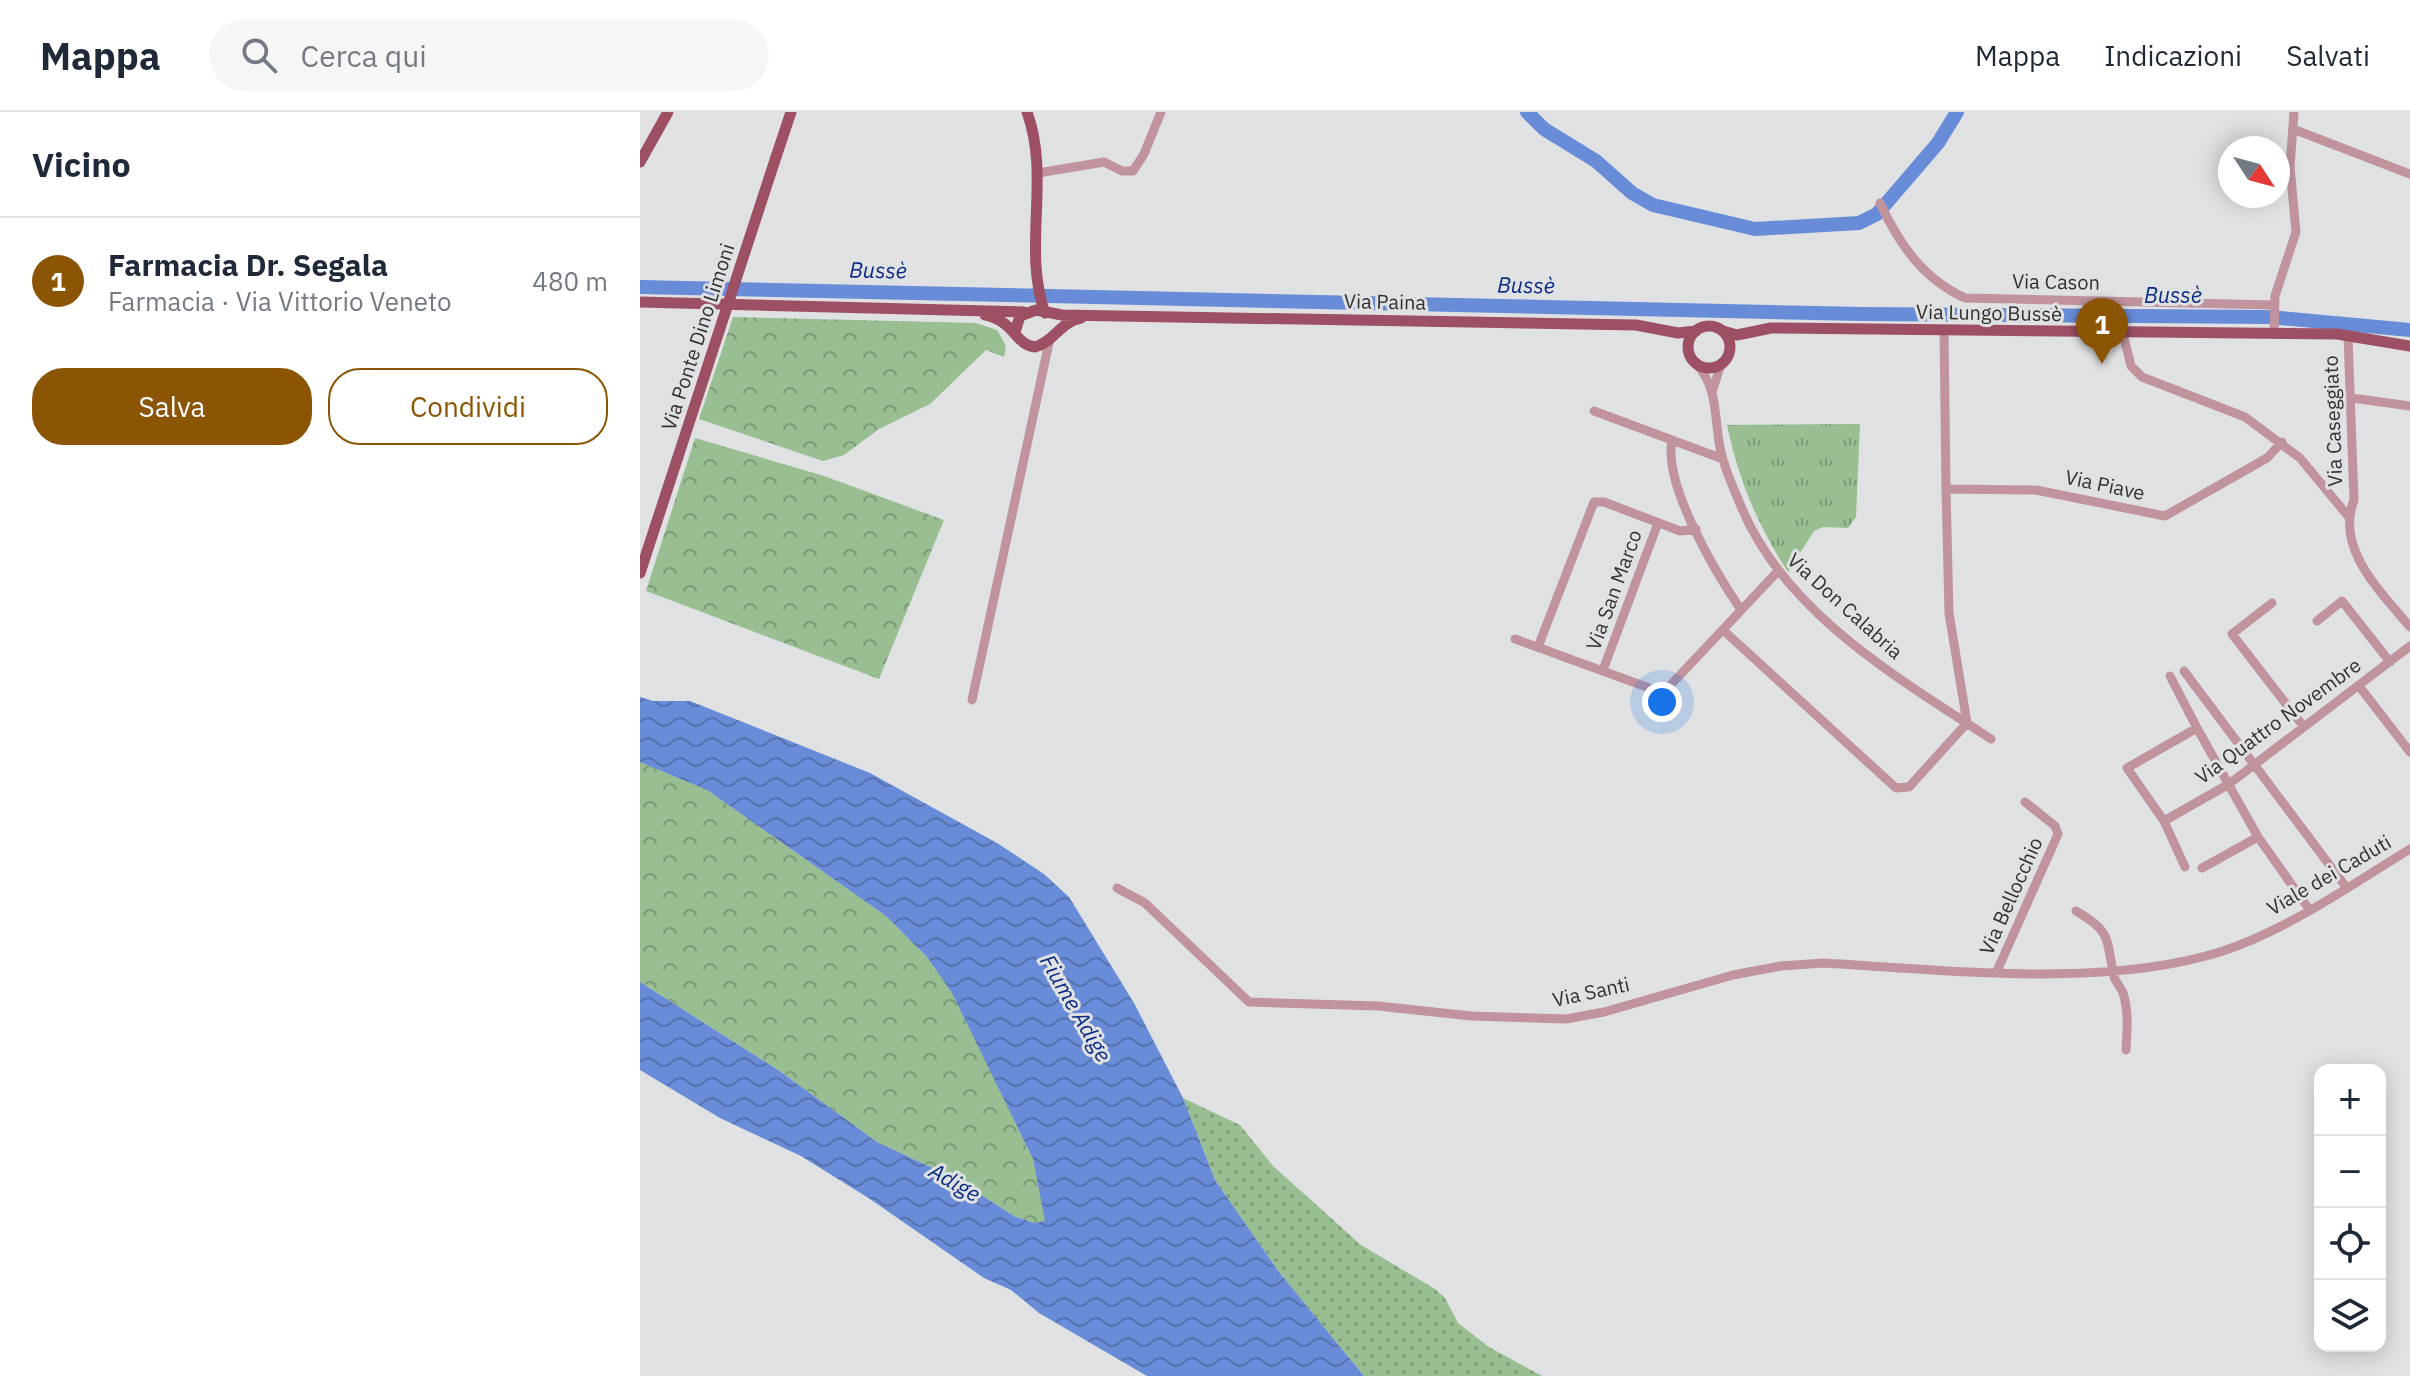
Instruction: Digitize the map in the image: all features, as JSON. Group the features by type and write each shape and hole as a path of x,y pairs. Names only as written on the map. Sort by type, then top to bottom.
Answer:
{"main road":[{"path":"640,162 668,112"},
{"name":"Via Ponte Dino Limoni","path":"640,573 791,112"},
{"path":"1027,112 1038,173 1036,310"},
{"path":"640,302 1036,310 1112,315"},
{"path":"953,310 996,318 1029,346 1041,346 1072,319 1112,315"},
{"path":"1015,332 1017,321 1036,310"},
{"path":"1036,310 1052,324 1051,336"},
{"name":"Via Paina","path":"1112,315 1636,325 1683,334 1696,331"},
{"path":"1730,351 1723,331 1710,326 1696,331 1688,348 1697,365 1709,368 1721,364 1738,341 1759,331"},
{"name":"Via Paina","path":"1656,329 1688,348"},
{"name":"Via Lungo Bussè","path":"1723,331 1737,335 1759,331 1944,330 2274,334 2348,337 2410,346"}],"street":[{"path":"1038,173 1104,162 1122,171 1133,171 1144,154 1161,112"},
{"path":"2274,334 2274,305 2296,232 2290,167 2294,112"},
{"path":"2293,129 2410,174"},
{"name":"Via Cason","path":"1882,208 1895,235 1913,259 1943,288 1965,298 2274,305"},
{"path":"1723,630 1896,788 1909,787 1967,723 1949,613 1944,330"},
{"path":"2123,334 2131,366 2142,377 2245,417 2282,442 2348,516"},
{"path":"972,700 1051,336"},
{"name":"Via Caseggiato","path":"2348,337 2354,500 2348,516 2361,567 2410,627"},
{"path":"1029,346 1039,354 1044,365"},
{"name":"Via Don Calabria","path":"1712,392 1721,364"},
{"name":"Via Don Calabria","path":"1697,365 1712,392 1723,459 1742,508 1778,571 1876,663 1991,739"},
{"path":"2352,398 2410,406"},
{"path":"1594,411 1723,459"},
{"path":"1672,440 1673,465 1696,529 1713,569 1741,610"},
{"name":"Via Piave","path":"1946,489 2036,490 2165,516 2267,458 2282,442"},
{"path":"1538,647 1590,506 1604,502 1680,531 1696,529"},
{"name":"Via San Marco","path":"1603,670 1658,523"},
{"path":"1515,639 1663,693 1778,571"},
{"path":"2317,621 2342,601 2390,662"},
{"path":"2272,603 2232,634 2304,727"},
{"name":"Via Quattro Novembre","path":"2164,821 2229,784 2410,646"},
{"path":"2184,671 2346,887"},
{"path":"2170,676 2258,837 2309,909"},
{"path":"2359,686 2410,752"},
{"path":"2185,867 2164,821 2127,770 2128,766 2197,728"},
{"name":"Via Bellocchio","path":"1997,971 2056,846 2058,834 2055,826 2025,802"},
{"path":"2202,868 2258,837"},
{"name":"Viale dei Caduti","path":"2265,933 2410,849"},
{"name":"Via Santi","path":"1117,888 1136,895 1242,997 1262,1005 1378,1006 1471,1016 1566,1019 1781,966 1823,963 1997,971 2114,971 2167,966 2225,950 2265,933"},
{"path":"2076,911 2103,930 2111,948 2114,971 2128,1016 2126,1050"}],"green space":[{"path":"733,317 976,323 997,330 1006,346 1004,357 986,350 930,404 879,429 844,455 823,461 699,419"},
{"path":"1860,424 1856,517 1848,528 1823,527 1814,531 1788,572 1750,502 1727,425"},
{"path":"695,438 824,476 944,520 879,679 646,591"},
{"path":"640,762 707,790 886,916 927,957 952,992 1033,1159 1046,1222 1034,1223 1014,1216 958,1180 877,1142 781,1072 640,982"},
{"path":"1183,1098 1240,1125 1273,1166 1361,1245 1435,1289 1445,1298 1458,1323 1489,1347 1542,1376 1364,1376 1279,1272 1215,1180"}],"water":[{"path":"640,697 653,701 690,701 870,773 997,843 1044,874 1069,897 1134,1003 1183,1098 1215,1180 1279,1272 1364,1376 1147,1376 1039,1313 1011,1290 984,1278 870,1199 801,1156 720,1118 640,1070 640,982 781,1072 877,1142 958,1180 1014,1216 1034,1223 1045,1221 1033,1159 952,993 927,957 886,916 707,790 640,762"}],"waterway":[{"path":"1527,112 1544,129 1596,161 1632,193 1653,205 1755,229 1859,223 1877,214 1938,143 1957,112"},
{"name":"Bussè","path":"640,287 1862,314 2269,317 2410,330"}],"place":[{"name":"Farmacia Dr. Segala","path":"2102,364"}],"water label":[{"name":"Fiume Adige","path":"1076,1008"},
{"name":"Adige","path":"955,1182"}]}
